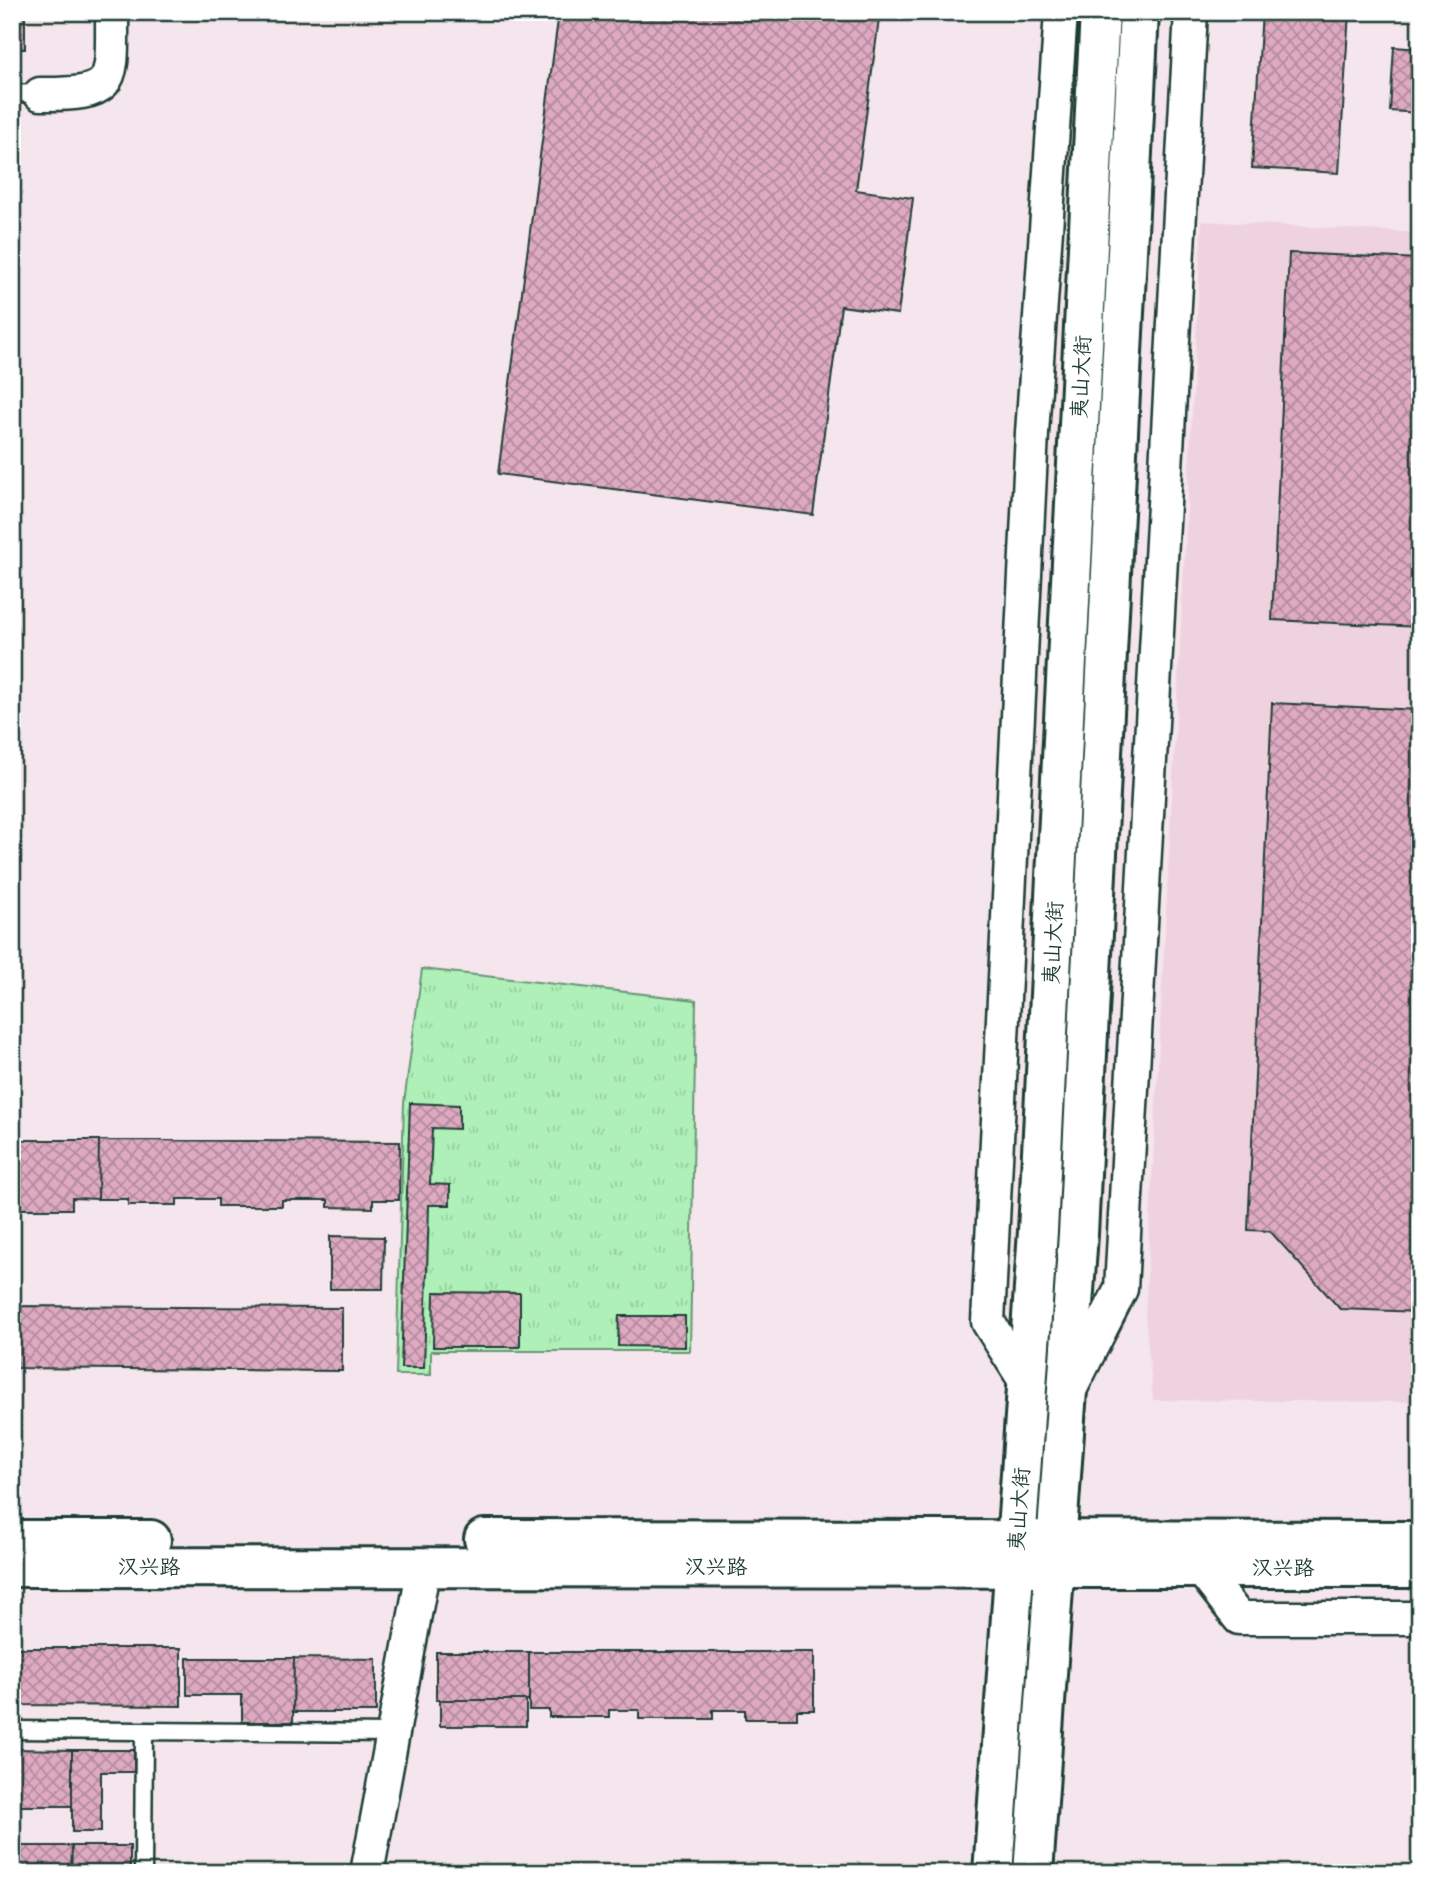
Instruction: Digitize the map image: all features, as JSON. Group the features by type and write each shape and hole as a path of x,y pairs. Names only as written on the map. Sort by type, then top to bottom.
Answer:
{"main road":[{"name":"夷山大街","path":"993,1873 1038,1231 1100,12"},
{"name":"夷山大街","path":"1033,1873 1067,1398 1139,12"},
{"name":"汉兴路","path":"12,1540 1016,1554 1420,1541"},
{"name":"汉兴路","path":"12,1567 424,1566 1016,1554"},
{"name":"汉兴路","path":"1056,1554 1200,1567 1420,1568"}],"street":[{"path":"26,94 83,94 107,79 112,65 112,12"},
{"path":"1027,1384 988,1322 1032,433 1061,12"},
{"path":"1067,1398 1121,1289 1191,12"},
{"path":"367,1873 424,1566"},
{"path":"1200,1567 1239,1618 1420,1618"}],"lane":[{"path":"12,1730 393,1733"},
{"path":"143,1873 144,1731"}],"shaded area":[{"path":"1202,221 1420,233 1420,1402 1153,1400 1145,1315"}],"green space":[{"path":"422,969 696,1000 690,1351 431,1351 431,1375 396,1375 404,1103"}],"building":[{"path":"12,12 25,12 25,49 12,49"},
{"path":"559,12 880,12 856,190 913,198 898,314 841,306 813,515 498,474"},
{"path":"1262,12 1349,12 1339,173 1252,168"},
{"path":"1394,47 1420,49 1420,113 1390,111"},
{"path":"1289,253 1420,259 1420,627 1272,620"},
{"path":"1272,703 1420,710 1420,1312 1340,1309 1270,1231 1248,1230"},
{"path":"410,1103 459,1105 459,1129 432,1128 430,1184 450,1185 450,1205 429,1205 424,1368 401,1368"},
{"path":"12,1140 99,1140 98,1199 72,1198 72,1209 12,1209"},
{"path":"99,1140 400,1142 399,1200 373,1200 373,1208 328,1207 328,1200 282,1200 282,1206 218,1206 218,1199 177,1199 177,1205 128,1205 128,1199 98,1199"},
{"path":"330,1236 384,1237 383,1289 330,1289"},
{"path":"434,1292 520,1293 520,1347 433,1347"},
{"path":"12,1306 342,1308 342,1371 12,1368"},
{"path":"619,1316 685,1316 685,1347 618,1346"},
{"path":"12,1648 181,1648 181,1706 12,1705"},
{"path":"436,1652 529,1652 529,1700 436,1700"},
{"path":"529,1652 814,1652 814,1710 797,1710 797,1719 745,1719 745,1710 713,1710 713,1719 639,1719 639,1710 609,1710 609,1717 549,1717 549,1710 529,1710"},
{"path":"187,1658 294,1658 293,1722 242,1722 242,1695 187,1695"},
{"path":"294,1658 376,1659 376,1712 293,1712"},
{"path":"440,1700 526,1700 526,1726 440,1726"},
{"path":"12,1749 72,1750 72,1806 12,1806"},
{"path":"72,1750 134,1750 134,1772 101,1772 101,1832 72,1832"},
{"path":"12,1846 72,1846 71,1873 12,1873"},
{"path":"72,1846 130,1846 130,1873 71,1873"}]}
